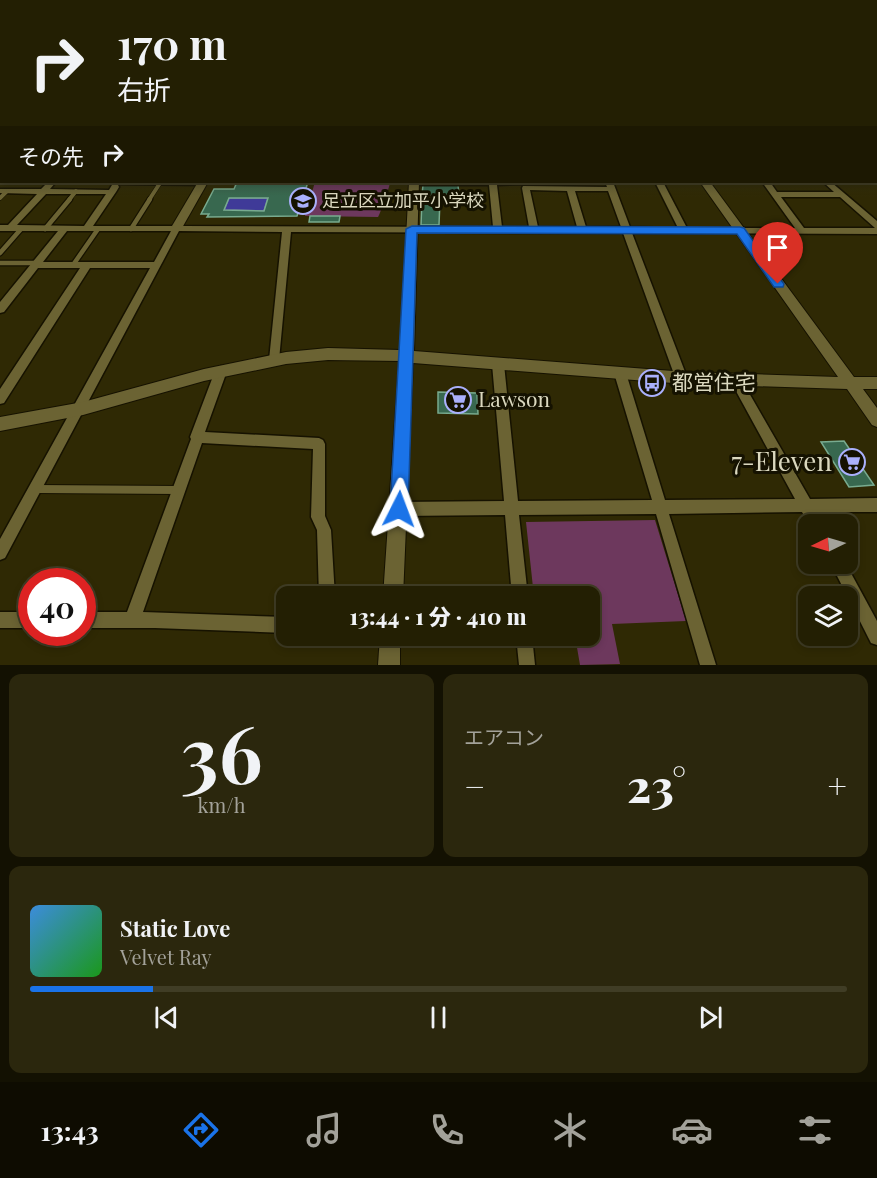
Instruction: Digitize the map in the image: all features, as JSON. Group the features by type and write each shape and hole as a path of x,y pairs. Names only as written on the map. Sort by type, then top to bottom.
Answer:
{"street":[{"path":"5,228 51,183"},
{"path":"86,228 119,183"},
{"path":"0,553 80,410 201,183"},
{"path":"394,586 414,183"},
{"path":"493,183 498,230"},
{"path":"509,183 570,188 611,185 681,377"},
{"path":"660,183 684,230"},
{"path":"706,183 877,420"},
{"path":"766,183 802,231"},
{"path":"828,183 877,229"},
{"path":"525,184 534,230"},
{"path":"570,188 582,230"},
{"path":"3,191 112,192"},
{"path":"775,194 843,195"},
{"path":"5,228 740,231 877,229"},
{"path":"274,360 287,228"},
{"path":"0,309 64,229"},
{"path":"36,264 156,265"},
{"path":"0,399 87,265"},
{"path":"0,292 13,292"},
{"path":"0,424 80,410 221,371 274,360 329,354 407,357 737,382 877,383"},
{"path":"498,364 519,586"},
{"path":"132,620 221,371"},
{"path":"620,373 658,507 708,665"},
{"path":"737,382 811,514"},
{"path":"196,437 319,444 318,518 324,530 327,586"},
{"path":"399,509 877,505"},
{"path":"845,574 872,616 877,637"},
{"path":"0,620 18,620"},
{"path":"96,620 276,625"},
{"path":"389,665 390,646"},
{"path":"525,646 527,665"}],"lane":[{"path":"131,229 160,183"},
{"path":"0,198 3,191"},
{"path":"45,229 76,191"},
{"path":"73,265 98,228"},
{"path":"0,253 21,229"},
{"path":"0,263 36,264"},
{"path":"36,489 178,490"}],"shaded area":[{"path":"315,183 390,183 378,217 305,216"},
{"path":"229,198 268,198 264,211 224,210"},
{"path":"655,520 686,621 612,624 620,664 580,665 577,646 600,646 600,586 533,586 526,522"}],"building":[{"path":"237,183 308,183 297,216 207,217 209,214 201,214 214,189 234,189","holes":["229,198 268,198 264,211 224,210"]},
{"path":"423,185 458,185 459,195 422,195"},
{"path":"422,199 440,199 439,225 421,225"},
{"path":"310,216 340,216 339,222 309,222"},
{"path":"438,392 477,393 478,414 438,413"},
{"path":"844,441 874,485 849,487 821,442"}],"place":[{"name":"足立区立加平小学校","path":"303,201"},
{"name":"都営住宅","path":"652,383"},
{"name":"Lawson","path":"458,400"},
{"name":"7-Eleven","path":"852,462"}],"route":[{"path":"399,509 412,229 740,231 778,284"}]}
